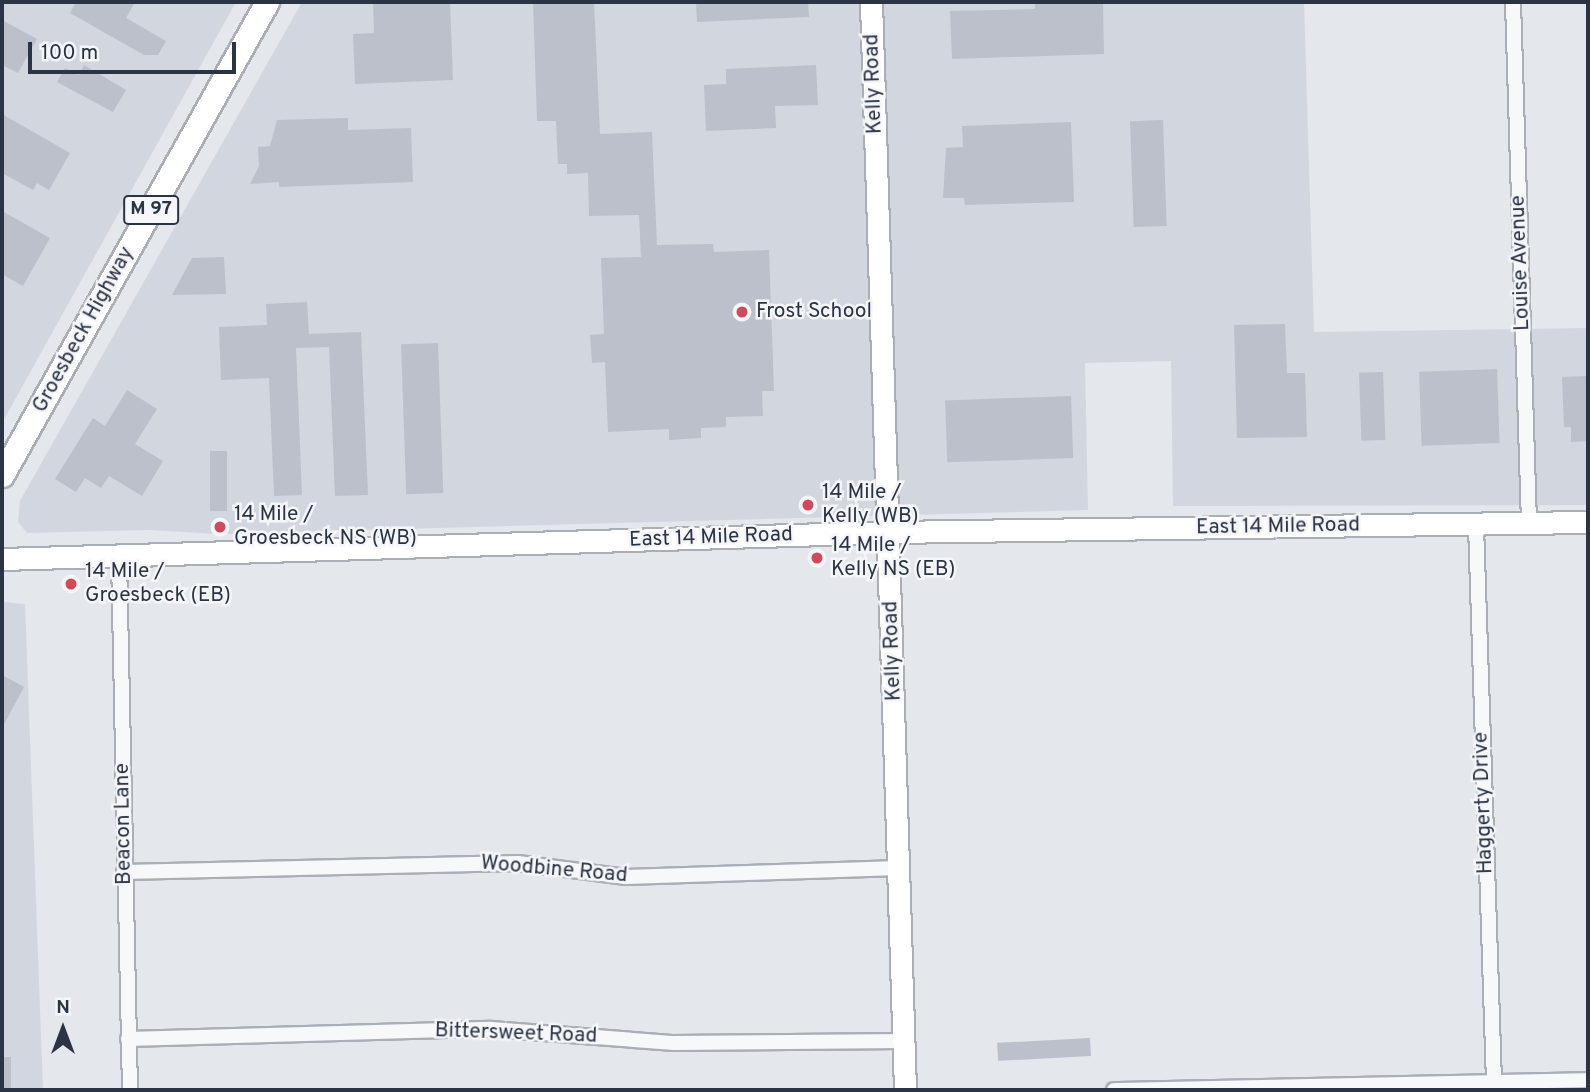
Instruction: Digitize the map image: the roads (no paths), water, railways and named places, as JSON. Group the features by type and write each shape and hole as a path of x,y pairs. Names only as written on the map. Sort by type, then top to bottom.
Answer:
{"main road":[{"name":"Groesbeck Highway","path":"2,475 267,2"},
{"name":"Kelly Road","path":"871,2 890,532 905,1090"},
{"name":"East 14 Mile Road","path":"2,559 890,532 1588,522"}],"street":[{"name":"Louise Avenue","path":"1513,2 1530,524"},
{"name":"Haggerty Drive","path":"1476,525 1494,1082"},
{"name":"Beacon Lane","path":"119,557 131,1090"},
{"name":"Woodbine Road","path":"124,872 518,863 626,877 899,868"},
{"name":"Bittersweet Road","path":"128,1039 491,1029 674,1043 904,1041"},
{"path":"1114,1090 1334,1088 1588,1080"}],"place":[{"name":"Frost School","path":"742,312"},
{"name":"14 Mile / Kelly (WB)","path":"808,505"},
{"name":"14 Mile / Groesbeck NS (WB)","path":"220,527"},
{"name":"14 Mile / Kelly NS (EB)","path":"817,558"},
{"name":"14 Mile / Groesbeck (EB)","path":"71,584"}]}
